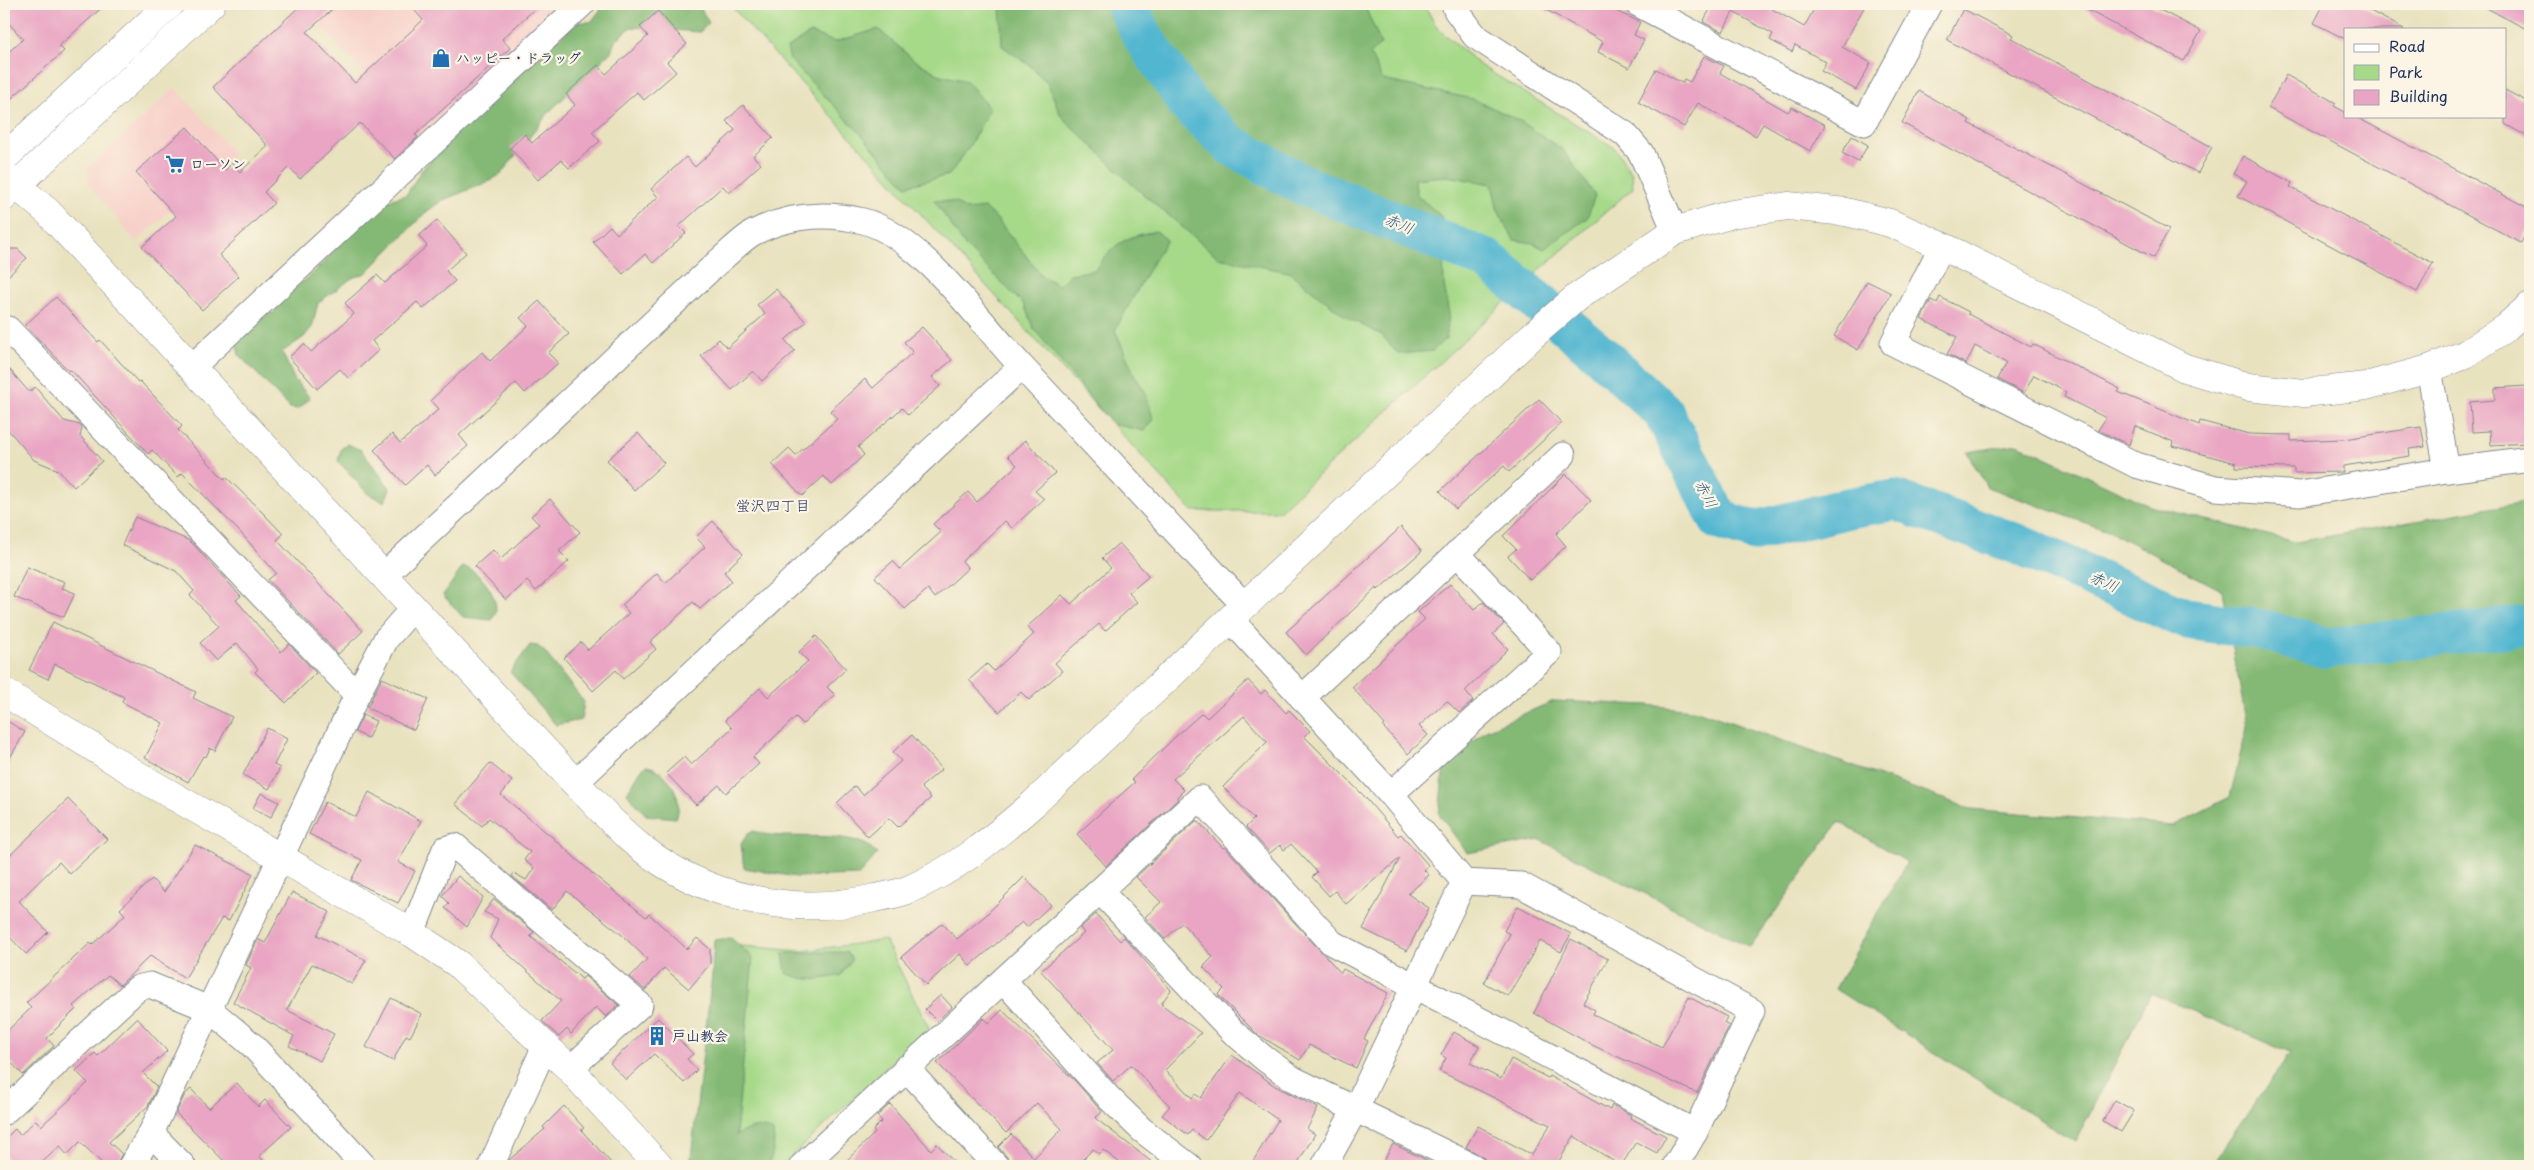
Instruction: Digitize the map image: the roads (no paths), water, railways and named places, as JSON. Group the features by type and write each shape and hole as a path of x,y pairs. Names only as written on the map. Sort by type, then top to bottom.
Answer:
{"street":[{"path":"4,158 170,4"},
{"path":"211,4 8,186 48,212 574,782 640,846 680,872 718,890 762,902 808,906 858,902 904,891 948,870 991,841 1238,613 1532,336 1577,297 1674,231 1732,214 1788,206 1846,212 1890,223 1942,246 2185,368 2248,387 2304,393 2366,386 2430,369 2466,354 2505,328 2530,306"},
{"path":"192,367 582,4"},
{"path":"1454,4 1456,10 1475,36 1624,134 1641,153 1674,231"},
{"path":"1638,4 1864,123 1923,6"},
{"path":"383,576 718,262 753,234 787,220 821,214 865,221 902,239 936,270 1238,613 1302,698 1391,794 1464,882 1521,885 1752,1011 1695,1132 1674,1166"},
{"path":"1942,246 1893,343 2136,465 2214,488 2300,494 2447,470 2530,459"},
{"path":"4,333 8,329 357,695"},
{"path":"574,782 1021,366"},
{"path":"2430,369 2447,470"},
{"path":"1302,698 1563,455"},
{"path":"1391,794 1549,652 1457,553"},
{"path":"132,1166 151,1133 357,695 386,639 413,608"},
{"path":"4,692 149,782 280,859 412,933 458,964 570,1069 659,1166"},
{"path":"806,1165 906,1068 1004,981 1200,798 1332,943 1695,1132"},
{"path":"412,933 446,849 455,846 640,1005 570,1069"},
{"path":"1324,1166 1356,1108 1464,882"},
{"path":"1100,891 1233,1032 1259,1054 1293,1079 1472,1166"},
{"path":"1004,981 1109,1098 1142,1130 1189,1166"},
{"path":"5,1107 138,988 150,985 209,1009 252,1045 364,1166"},
{"path":"491,1166 545,1046"},
{"path":"906,1068 996,1166"},
{"path":"151,1133 183,1166"}],"waterway":[{"name":"赤川","path":"1126,4 1145,40 1189,105 1231,145 1301,184 1488,260 1593,348 1663,412 1719,520 1755,531 1848,508 1895,500 2017,544 2187,619 2264,630 2326,648 2530,625"}],"place":[{"name":"ハッピー・ドラッグ","path":"441,58"},
{"name":"ローソン","path":"175,164"},
{"name":"戸山教会","path":"657,1036"}],"district":[{"name":"蛍沢四丁目","path":"773,506"}]}
